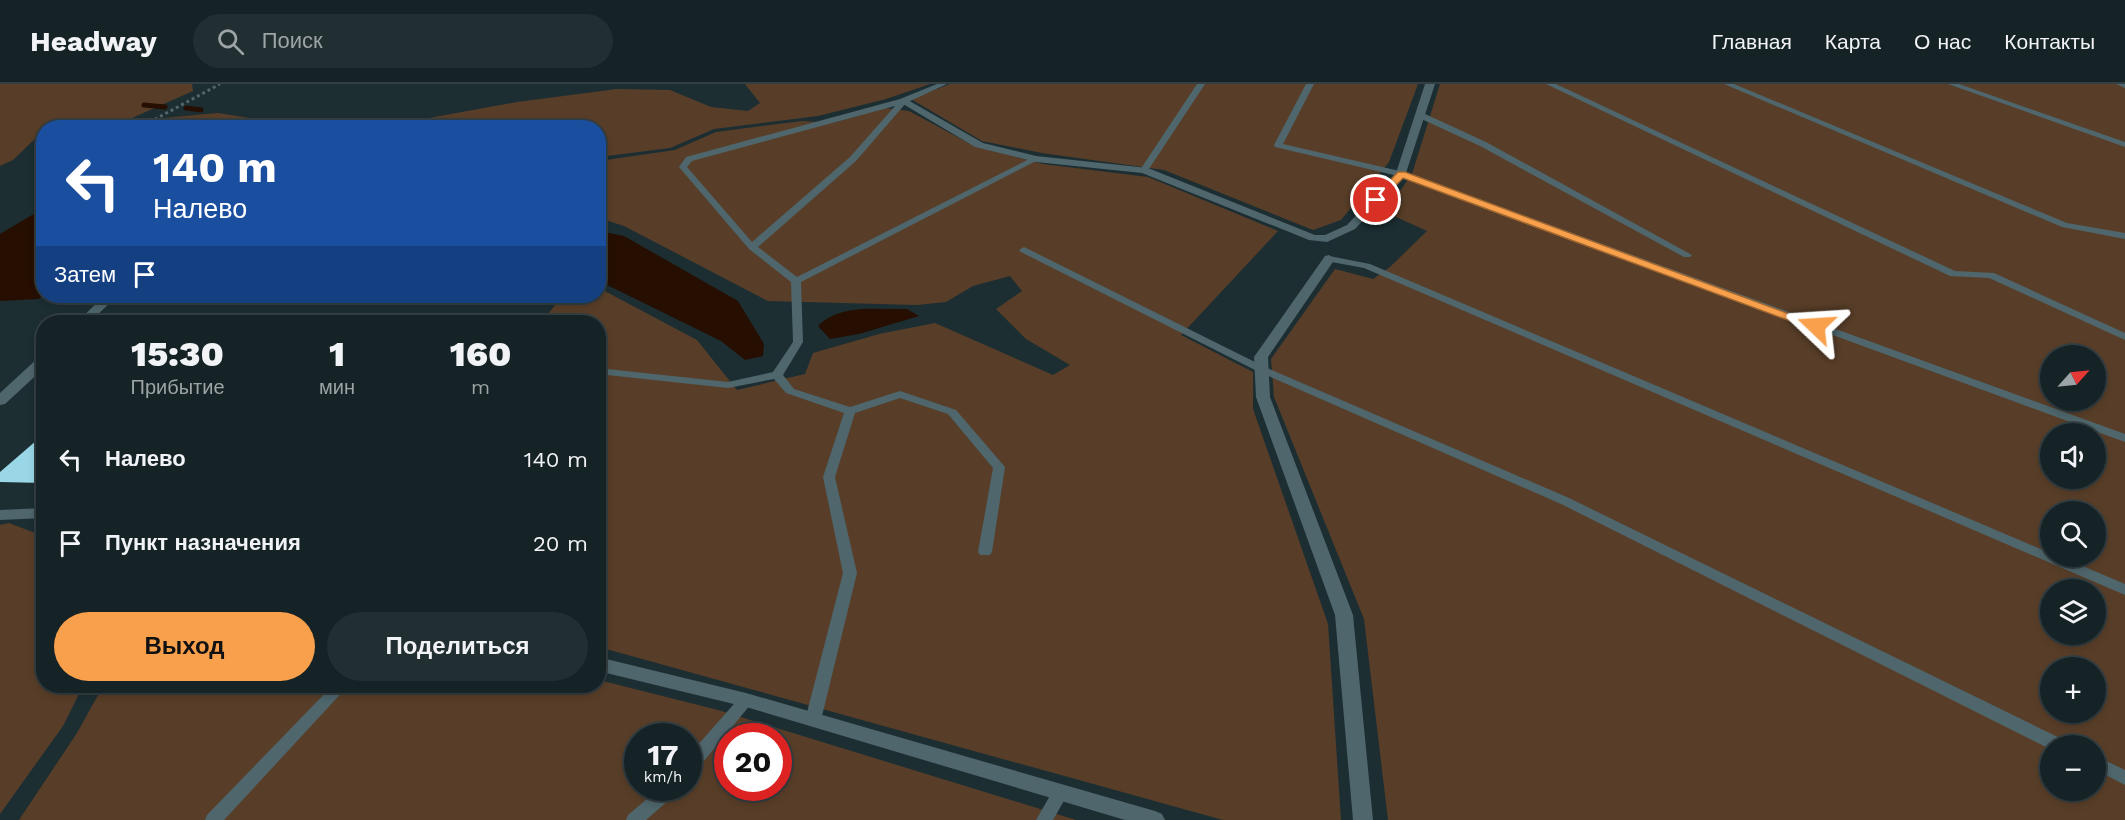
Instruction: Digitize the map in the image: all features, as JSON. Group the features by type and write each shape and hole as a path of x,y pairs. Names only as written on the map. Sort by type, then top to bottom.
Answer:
{"street":[{"path":"903,101 979,145 1036,159 1144,170 1313,238 1327,239 1351,227 1401,174 1430,84"},
{"path":"1329,259 1261,357 1263,397 1344,615 1363,820"},
{"path":"91,315 103,303"},
{"path":"0,401 36,367"},
{"path":"0,514 36,513"},
{"path":"606,666 746,700 1155,820"}],"lane":[{"path":"796,281 752,248 683,167 689,159 903,101 942,84"},
{"path":"1144,170 1201,84"},
{"path":"1310,84 1278,145 1401,174 2125,438"},
{"path":"1550,84 1953,274 1991,274 2125,338"},
{"path":"1728,84 2066,225 2125,236"},
{"path":"1952,84 2125,144"},
{"path":"2120,84 2125,86"},
{"path":"752,248 853,159 903,101"},
{"path":"1420,116 1483,144 1687,255"},
{"path":"796,281 1036,159"},
{"path":"1024,250 1262,369 1565,501 2040,736"},
{"path":"1329,259 1366,266 2125,590"},
{"path":"606,372 728,385 777,375 798,342 796,281"},
{"path":"777,375 790,391 850,411 900,394 952,412 999,467 985,552"},
{"path":"813,720 850,573 829,477 850,411"},
{"path":"213,820 335,693"},
{"path":"702,752 746,700"},
{"path":"2106,768 2125,778"},
{"path":"1044,820 1061,792"},
{"path":"634,820 656,801"}],"path":[{"path":"154,120 220,84"}],"shaded area":[{"path":"0,84 192,84 193,91 132,118 36,120 36,138 13,160 0,166"},
{"path":"745,84 930,84 886,99 818,116 714,129 670,148 606,156 606,120 418,120 517,102 617,89 670,90 711,107 748,111 760,103"},
{"path":"950,84 1418,84 1389,162 1341,220 1313,230 1164,170 1042,153 982,141 911,99"},
{"path":"1440,84 2125,84 2125,820 1388,820 1364,619 1274,397 1271,359 1335,269 1373,279 1390,267 1427,231 1385,212 1412,174"},
{"path":"885,108 909,111 974,146 1043,164 1148,177 1278,231 1181,335 1253,372 1253,409 1328,624 1341,820 1223,820 606,649 606,315 547,315 557,303 606,303 606,292 697,340 737,390 805,374 813,353 879,334 935,323 1053,375 1070,365 1026,339 996,309 1022,291 1010,276 973,286 946,302 917,305 768,301 624,226 606,220 606,160 675,150 716,132 802,121 832,123"},
{"path":"218,113 262,120 160,120 163,118"},
{"path":"36,214 36,299 0,301 0,234"},
{"path":"606,233 624,236 738,301 764,344 763,356 745,360 721,341 606,284"},
{"path":"907,309 919,316 859,334 830,339 818,326 837,314 848,311"},
{"path":"9,523 36,533 36,693 80,693 63,726 0,814 0,525"},
{"path":"606,682 760,723 714,723 714,801 792,801 792,733 1076,820 19,820 77,733 99,693 606,693"}],"building":[{"path":"36,441 36,483 0,482 0,472"}],"waterway":[{"path":"144,105 165,107"},
{"path":"186,108 201,110"}],"route":[{"path":"1376,200 1401,174 1816,326"}]}
